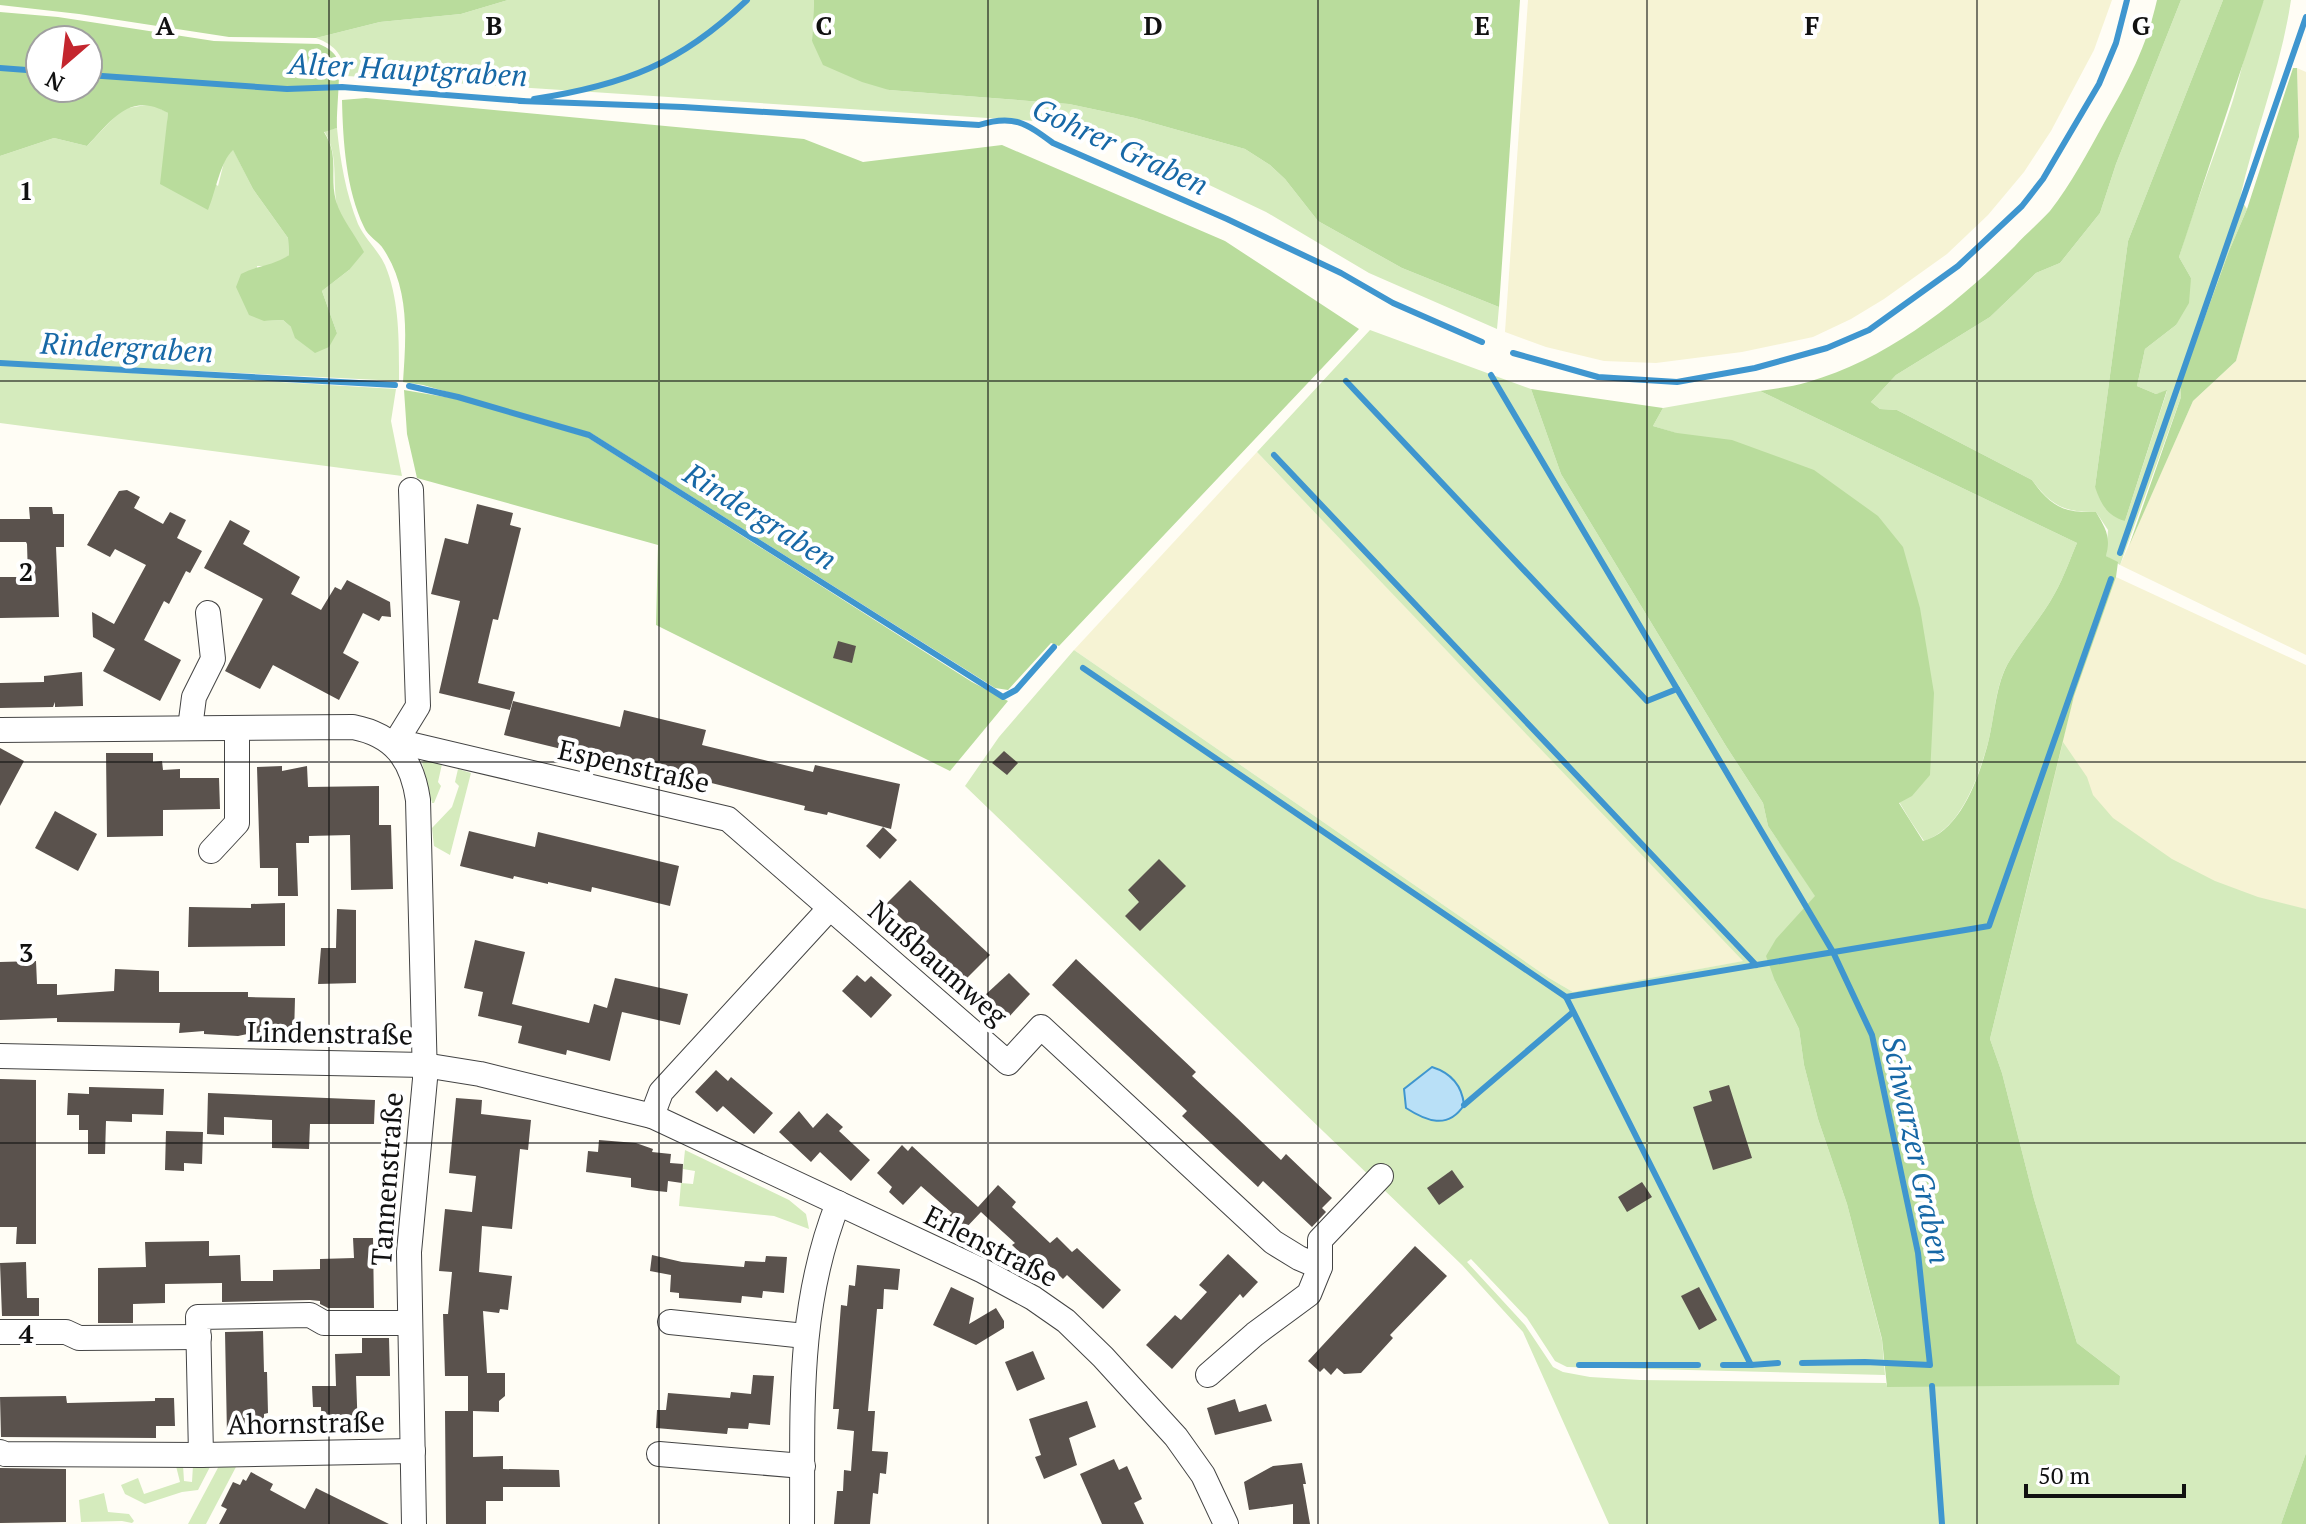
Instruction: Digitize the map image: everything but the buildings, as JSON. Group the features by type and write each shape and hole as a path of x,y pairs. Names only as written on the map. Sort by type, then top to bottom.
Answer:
{"street":[{"path":"394,745 418,706 411,490"},
{"path":"190,728 194,697 213,659 208,613"},
{"name":"Espenstraße","path":"0,730 353,727 371,730 394,745 413,745 728,819 829,909"},
{"path":"211,851 237,823 237,728"},
{"name":"Tannenstraße","path":"394,745 415,777 418,800 424,1065 409,1252 414,1524"},
{"name":"Nußbaumweg","path":"652,1116 661,1092 829,909 1008,1063 1041,1027 1273,1242 1320,1267"},
{"name":"Lindenstraße","path":"0,1056 424,1065 480,1074 652,1116"},
{"name":"Erlenstraße","path":"652,1116 995,1278 1033,1298 1066,1321 1176,1437 1203,1475 1226,1524"},
{"path":"1208,1375 1255,1334 1309,1294 1320,1267 1320,1240 1381,1176"},
{"path":"802,1524 805,1336 813,1282 838,1203"},
{"path":"0,1332 66,1332 79,1338 199,1337 198,1317 310,1315 324,1323 410,1323"},
{"path":"670,1322 805,1336"},
{"name":"Ahornstraße","path":"199,1337 201,1455"},
{"name":"Ahornstraße","path":"0,1452 201,1455 413,1451"},
{"path":"659,1454 803,1466"}],"shaded area":[{"path":"1528,0 2112,0 2094,50 2051,131 2024,172 1988,215 1947,254 1884,299 1813,337 1742,352 1656,363 1604,361 1546,347 1505,332"},
{"path":"2297,68 2306,72 2306,655 2120,565 2193,401 2236,361 2299,137"},
{"path":"1257,452 1744,961 1573,992 1074,650"},
{"path":"2116,577 2306,665 2306,936 2044,817 2074,695"}],"green space":[{"path":"0,0 508,0 461,14 380,22 316,38 229,37 0,5"},
{"path":"508,0 814,0 812,41 889,90 1069,104 1135,118 1245,149 1285,179 1318,221 1402,268 1499,307 1497,329 1369,273 1266,212 1121,143 1035,121 347,76 338,52 316,38 380,22 461,14"},
{"path":"814,0 1520,0 1499,307 1402,268 1318,221 1285,179 1245,149 1135,118 1069,104 889,90 823,65 812,41"},
{"path":"2157,0 2181,0 2116,164 2100,213 2060,263 2036,273 1990,317 1896,375 1871,402 1880,409 1897,410 2032,480 2046,497 2059,506 2096,512 2107,533 2106,556 2118,562 2116,577 2074,696 1990,1039 2077,1343 2120,1376 2119,1385 1887,1387 1882,1339 1847,1204 1818,1119 1804,1065 1799,1029 1766,956 1776,939 1815,896 1768,826 1763,803 1561,474 1531,389 1663,408 1653,426 1677,433 1732,440 1814,470 1878,516 1903,547 1920,608 1934,693 1930,775 1912,796 1899,803 1923,841 1936,835 1958,815 1966,801 1988,743 2005,669 2055,593 2077,543 1760,391 1802,384 1837,372 1893,344 1945,308 2015,246 2050,211 2085,156 2136,63"},
{"path":"2181,0 2223,0 2128,241 2095,487 2125,521 2167,391 2156,394 2137,386 2145,349 2176,325 2191,278 2179,257 2264,0 2291,0 2281,50 2240,198 2247,209 2180,385 2181,397 2120,565 2106,556 2108,530 2096,512 2059,506 2045,496 2032,480 1897,410 1880,409 1871,402 1896,375 1990,317 2036,273 2060,263 2100,213 2116,164"},
{"path":"2223,0 2264,0 2179,257 2191,278 2189,303 2176,325 2145,349 2137,386 2156,394 2167,390 2125,521 2106,508 2095,487 2128,241"},
{"path":"0,12 104,24 24,24 24,104 104,104 104,24 214,41 319,44 331,51 339,67 337,128 324,132 332,150 336,201 364,252 349,270 322,291 337,333 329,347 315,353 295,338 291,327 283,320 264,321 249,315 236,287 241,274 289,255 288,238 253,189 233,150 221,169 208,210 160,184 168,113 143,105 132,107 114,118 87,146 54,138 0,156"},
{"path":"2293,68 2297,68 2299,137 2236,361 2193,401 2129,546 2181,397 2180,385 2247,209"},
{"path":"366,98 804,139 863,162 1002,145 1225,241 1359,329 1059,646 1051,643 1008,690 995,688 591,433 403,382 405,331 398,281 384,250 364,227 353,197 347,165 342,100"},
{"path":"152,104 168,113 166,143 218,186 225,158 233,149 253,189 288,238 289,255 274,266 257,266 264,321 283,320 291,327 337,333 322,291 349,270 336,200 333,156 324,131 337,128 344,177 354,213 385,265 394,293 399,381 0,361 0,156 54,138 87,146 122,109"},
{"path":"1370,330 1531,389 1561,474 1763,803 1768,826 1816,896 1800,914 1775,981 1799,1029 1804,1065 1818,1119 1847,1204 1882,1340 1885,1375 1567,1367 1555,1361 1527,1318 1471,1259 1467,1262 1525,1325 1553,1367 1590,1377 1886,1383 1887,1386 2120,1376 2077,1343 1990,1039 2063,742 2087,777 2093,795 2113,818 2172,859 2215,881 2258,897 2306,909 2306,1453 2281,1524 1609,1524 1523,1332 1462,1265 965,786 999,737 1074,650 1573,992 1743,961 1257,452"},
{"path":"0,365 396,389 391,421 402,476 0,423"},
{"path":"404,390 457,399 587,437 972,682 1008,701 950,771 656,625 658,545 417,478 407,434"},
{"path":"1760,391 2077,543 2055,593 2005,669 1988,743 1966,801 1948,826 1924,841 1676,433 1653,426 1663,408"},
{"path":"428,760 442,764 438,782 441,786 434,803 422,762"},
{"path":"458,769 471,773 450,855 434,846 432,828 452,807 459,786 455,782"},
{"path":"685,1150 789,1200 806,1214 809,1229 774,1216 679,1206 681,1183 693,1184 695,1171 683,1169"},
{"path":"2306,1453 2306,1524 2281,1524"},
{"path":"220,1464 237,1465 206,1524 188,1524"},
{"path":"183,1465 184,1481 192,1482 193,1465 211,1465 198,1490 145,1504 125,1494 121,1485 138,1478 144,1494 180,1482 176,1466"},
{"path":"104,1493 108,1512 129,1514 134,1521 132,1523 81,1522 79,1500"}],"water":[{"path":"1432,1067 1445,1073 1461,1091 1464,1105 1451,1118 1436,1121 1406,1108 1404,1089"}],"waterway":[{"name":"Alter Hauptgraben","path":"534,99 596,87 650,68 698,40 747,0"},
{"name":"Gohrer Graben","path":"1513,353 1598,377 1677,382 1755,368 1827,348 1869,330 1958,266 2022,206 2043,179 2099,84 2116,43 2127,0"},
{"path":"2120,553 2306,17"},
{"name":"Alter Hauptgraben","path":"0,68 24,70"},
{"name":"Alter Hauptgraben","path":"104,76 287,89 342,87 523,101"},
{"name":"Gohrer Graben","path":"520,101 683,107 979,125 1001,120 1019,122 1053,143 1227,219 1341,273 1393,303 1482,342"},
{"name":"Rindergraben","path":"0,363 395,385"},
{"path":"1491,375 1833,952 1872,1035 1918,1253 1930,1365 1802,1363"},
{"path":"1346,381 1647,701 1677,689"},
{"name":"Rindergraben","path":"409,386 589,435 1003,697 1016,690 1054,647"},
{"path":"1274,455 1756,965"},
{"path":"1566,997 1989,926 2111,579"},
{"path":"1083,668 1566,997 1751,1365 1778,1363"},
{"path":"1464,1105 1573,1012"},
{"path":"1579,1365 1698,1365"},
{"path":"1723,1365 1751,1365"},
{"name":"Schwarzer Graben","path":"1932,1386 1942,1524"}]}
